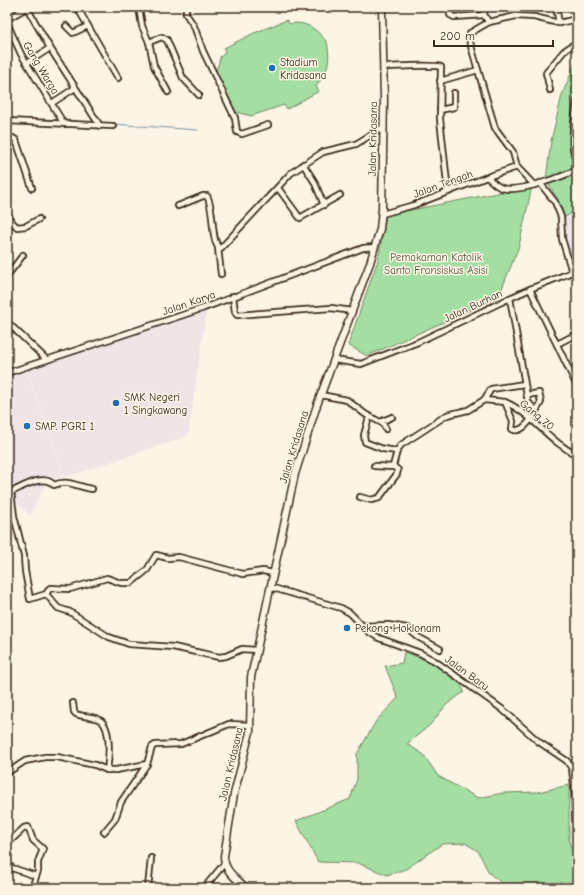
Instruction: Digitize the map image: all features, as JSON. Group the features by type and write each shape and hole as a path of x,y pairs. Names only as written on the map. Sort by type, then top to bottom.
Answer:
{"street":[{"path":"7,19 27,7 50,48 99,124"},
{"path":"77,7 118,78"},
{"path":"139,7 142,26 149,42 155,70 168,92"},
{"path":"186,7 187,16 194,26 203,51 235,118 237,132 242,134 268,125"},
{"name":"Jalan Kridasana","path":"224,864 230,813 250,725 250,683 256,650 295,474 321,395 375,246 382,214 384,68 382,7"},
{"path":"451,7 450,14 454,17 484,16"},
{"path":"483,7 484,16 489,22"},
{"path":"556,7 559,23"},
{"path":"534,184 516,167 513,152 495,128 469,39 470,33 489,22 526,16 559,23 577,19"},
{"name":"Gang Warga","path":"7,23 27,63 63,122"},
{"path":"66,26 73,34 88,26"},
{"path":"149,42 162,37 167,40 183,78 199,95"},
{"path":"550,90 546,73 564,51 577,42"},
{"path":"27,63 50,48"},
{"path":"384,68 437,66 442,69 440,81 440,110 448,192"},
{"path":"440,81 478,70"},
{"path":"52,103 75,88"},
{"path":"440,110 454,107 454,93"},
{"path":"577,102 572,139 574,156 577,161"},
{"path":"7,115 7,120 99,124 113,126"},
{"path":"218,248 221,249 291,173 303,164 323,152 356,144 384,127"},
{"path":"7,140 13,138 17,142 32,188"},
{"path":"303,164 314,181 324,205"},
{"path":"487,177 516,167"},
{"name":"Jalan Tengah","path":"382,214 414,205 487,177 501,188 515,189 540,184 577,170"},
{"path":"510,298 574,271 562,238 562,217 555,202 540,184"},
{"path":"278,188 300,218 340,195"},
{"path":"178,206 203,196 208,198 218,248 221,274"},
{"path":"7,213 9,223 17,227 22,227 39,219"},
{"name":"Jalan Karya","path":"7,373 196,310 363,248 375,246"},
{"path":"7,276 23,255"},
{"path":"530,290 577,386"},
{"path":"233,296 234,312 237,315 331,308 352,311"},
{"name":"Jalan Burhan","path":"334,360 361,364 418,342 510,298 524,384 529,405 536,411"},
{"path":"7,322 47,360"},
{"path":"557,344 576,335"},
{"path":"394,467 396,451 409,439 447,415 468,410 484,400 491,389 524,384"},
{"path":"484,400 505,402 513,422 512,430 519,430 531,419 541,402 540,394 527,395"},
{"path":"321,395 347,400 369,417 382,422 386,429"},
{"name":"Gang 70","path":"505,402 514,406 531,419 558,445 577,455"},
{"path":"369,417 364,435 365,442 382,449 396,451"},
{"path":"382,422 392,417"},
{"path":"360,497 374,500 380,497 398,474 398,470 394,467 374,466"},
{"path":"92,489 72,482 60,482 54,485 48,480 42,479 9,490 24,556 30,598 46,594 50,588 70,589 107,578 122,583 131,583 147,570 155,555 243,574 263,571 273,573"},
{"name":"Jalan Baru","path":"270,588 341,608 350,613 363,626 379,638 420,653 431,659 507,712 539,742 567,761 572,773 576,795 577,842"},
{"path":"46,594 58,608 70,612 109,637 129,644 138,646 173,647 219,657 226,656 242,649 256,650"},
{"path":"363,626 388,625 407,628 418,637 440,649"},
{"path":"73,703 73,709 76,714 97,719 103,724 108,740 110,754 107,770"},
{"path":"104,832 115,819 121,802 147,764 152,747 155,745 181,744 229,724 250,725"},
{"path":"7,773 25,761 45,757 57,757 94,765 107,770 116,770 147,764"},
{"path":"7,844 24,828 29,827 32,838 43,850 38,862 32,888"},
{"path":"148,888 151,858"},
{"path":"7,864 12,868 36,876"},
{"path":"204,888 224,864 229,872 246,888"}],"shaded area":[{"path":"577,209 577,267 573,268 562,238 564,231 564,218"},
{"name":"SMK Negeri 1 Singkawang","path":"207,309 188,436 66,477 27,370"},
{"name":"SMP. PGRI 1","path":"26,370 65,476 53,479 49,476 30,516 16,501 7,486 7,376"}],"green space":[{"name":"Stadium Kridasana","path":"287,20 289,24 301,23 311,27 327,42 329,54 328,66 316,86 319,91 287,109 284,105 251,116 232,111 215,74 220,57 225,53 224,48 254,33"},
{"path":"576,61 577,209 564,218 561,206 546,179 551,141 562,95"},
{"name":"Pemakaman Katolik Santo Fransiskus Asisi","path":"532,186 519,246 498,298 367,356 348,345 378,260 386,215"},
{"path":"404,652 430,662 448,672 461,685 464,692 446,705 430,725 407,744 423,754 438,776 478,798 503,793 538,792 569,785 569,841 577,868 577,888 508,888 489,873 478,851 465,843 442,844 406,869 387,875 358,863 318,862 296,821 350,799 357,779 357,754 376,721 398,698 385,666 402,663"}],"waterway":[{"path":"9,118 42,120"},
{"path":"113,124 198,130"}],"place":[{"name":"Stadium Kridasana","path":"272,68"},
{"name":"SMK Negeri 1 Singkawang","path":"116,403"},
{"name":"SMP. PGRI 1","path":"27,426"},
{"name":"Pekong Hoklonam","path":"347,628"}]}
